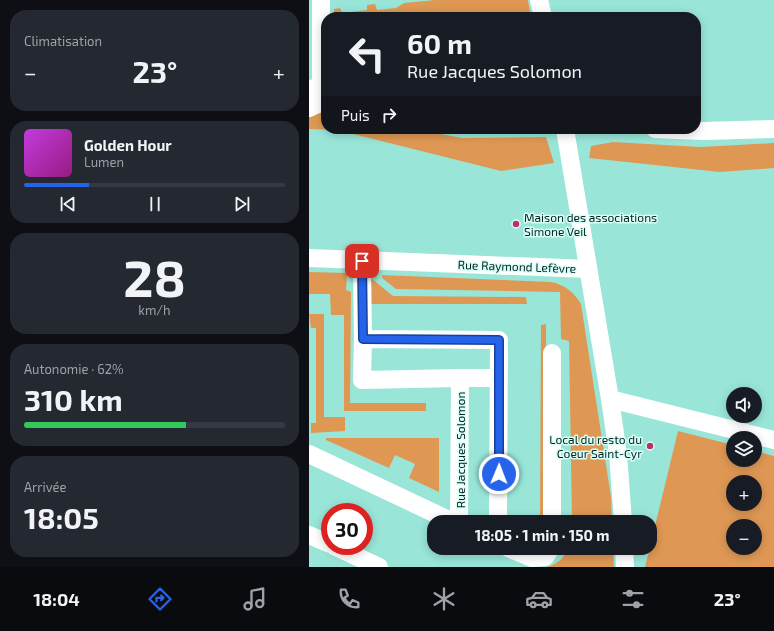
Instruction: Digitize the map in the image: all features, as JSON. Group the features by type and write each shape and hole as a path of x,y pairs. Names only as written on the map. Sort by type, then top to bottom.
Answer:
{"street":[{"path":"321,0 321,77"},
{"path":"539,0 542,12"},
{"path":"309,89 316,88 321,96"},
{"path":"309,108 321,102"},
{"path":"701,131 774,129"},
{"path":"566,134 572,162 588,269"},
{"name":"Rue Raymond Lefèvre","path":"309,258 588,269 611,399 618,454 622,515"},
{"name":"Rue Jacques Solomon","path":"362,261 362,380 498,378"},
{"path":"363,339 499,340 498,515"},
{"path":"551,353 553,515"},
{"name":"Rue Jacques Solomon","path":"459,515 460,378"},
{"path":"611,399 774,440"},
{"path":"309,454 438,515"},
{"path":"309,535 321,540"},
{"path":"353,555 379,567"},
{"path":"525,555 532,558 546,555"},
{"path":"624,555 625,567"}],"shaded area":[{"path":"435,0 528,0 530,12 350,12 367,10 367,5 375,4 377,10 396,8 404,3"},
{"path":"340,8 342,12 334,12 334,9"},
{"path":"309,110 321,112 321,129 309,129"},
{"path":"353,134 441,134 462,138 546,137 554,163 501,171"},
{"path":"613,142 701,147 774,143 774,168 720,172 589,158 591,146"},
{"path":"309,272 347,273 346,290 351,292 350,403 426,403 426,411 344,411 344,315 331,315 330,294 309,294"},
{"path":"382,275 551,282 565,287 575,296 581,304 611,497 612,515 572,515 569,341 561,339 560,292 396,289 382,278"},
{"path":"371,278 393,296 526,297 527,304 370,304"},
{"path":"309,314 324,314 324,417 345,417 345,431 311,433 311,423 316,423 316,328 311,328"},
{"path":"546,324 546,515 540,515 541,325"},
{"path":"678,431 726,443 726,467 762,467 762,453 774,456 774,567 645,567 648,555 657,555 657,518"},
{"path":"326,438 439,438 439,492 409,478 415,464 395,455 389,468 326,440"},
{"path":"565,555 613,555 614,567 547,567 560,560"}],"place":[{"name":"Maison des associations Simone Veil","path":"516,224"},
{"name":"Local du resto du Coeur Saint-Cyr","path":"650,446"}],"route":[{"path":"362,261 363,339 499,340 499,474"}]}
